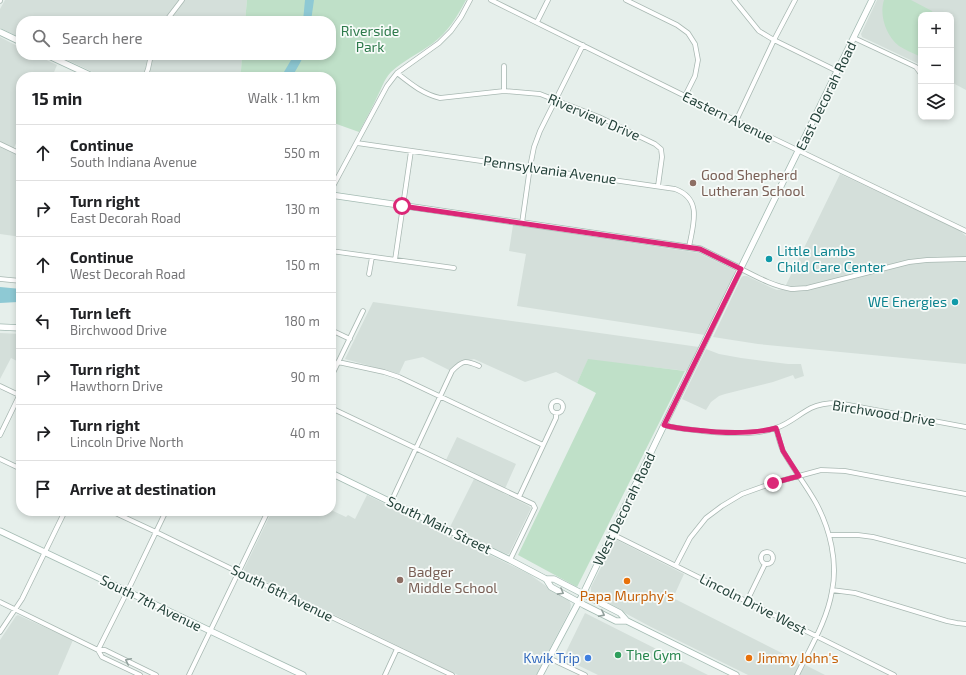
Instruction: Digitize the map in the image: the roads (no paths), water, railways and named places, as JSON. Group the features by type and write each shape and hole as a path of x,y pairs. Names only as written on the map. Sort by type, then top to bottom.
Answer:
{"street":[{"path":"170,16 182,0"},
{"path":"336,181 387,86 397,73 439,43 451,31 461,17 470,0"},
{"name":"Eastern Avenue","path":"491,0 685,96 966,231"},
{"path":"537,22 548,0"},
{"path":"626,0 677,25 688,33 695,44 698,60 695,76 685,96"},
{"path":"734,0 760,31 774,40 837,71"},
{"path":"736,120 795,0"},
{"name":"East Decorah Road","path":"705,343 872,0"},
{"path":"0,32 16,40"},
{"path":"854,38 916,68 918,70"},
{"path":"522,223 534,147 540,131 583,45"},
{"path":"56,60 78,72"},
{"path":"147,72 150,60"},
{"path":"504,66 504,91"},
{"name":"Riverview Drive","path":"397,73 419,90 440,98 504,91 540,94 599,116 663,148 658,186"},
{"name":"Pennsylvania Avenue","path":"357,143 675,189 681,191 689,198 694,207 690,248"},
{"path":"0,144 16,152"},
{"path":"395,260 411,151"},
{"path":"336,196 700,249 765,281 792,289 807,288 909,262 966,259"},
{"path":"336,252 454,268"},
{"path":"369,274 372,257"},
{"path":"0,279 16,281"},
{"path":"336,366 363,311"},
{"path":"0,328 16,328"},
{"path":"336,332 350,339"},
{"name":"West Decorah Road","path":"540,675 583,594 705,343"},
{"path":"338,362 384,372 399,377 543,445"},
{"path":"391,502 452,371 460,363 469,362 479,366"},
{"path":"0,386 16,393"},
{"path":"0,435 16,403"},
{"name":"Birchwood Drive","path":"664,425 675,428 715,432 766,431 793,420 811,408 830,403 838,403 966,428"},
{"path":"336,410 533,504 535,508 510,560"},
{"path":"519,497 556,418 556,413"},
{"path":"776,428 783,451 816,502 821,513 829,535 834,563 832,590 828,607 822,624 797,675"},
{"path":"0,459 16,467"},
{"path":"676,565 690,538 706,518 722,506 742,494 773,483 821,470 845,471 966,494"},
{"name":"South Main Street","path":"336,475 546,579 554,579 620,613 627,621 736,675"},
{"path":"0,632 22,599 63,516"},
{"name":"South 6th Avenue","path":"122,516 452,675"},
{"path":"98,650 128,592 164,516"},
{"path":"189,675 266,516"},
{"name":"South 7th Avenue","path":"0,531 303,675"},
{"name":"Lincoln Drive West","path":"612,534 894,675"},
{"path":"829,535 858,535 872,537 966,561"},
{"path":"747,601 765,564"},
{"name":"South Main Street","path":"546,579 551,587 579,602 616,621 627,621"},
{"path":"832,590 855,593 957,624 966,624"},
{"path":"0,602 98,650 105,650 156,675"},
{"path":"385,675 397,649"},
{"path":"98,650 102,656 140,675"},
{"path":"550,658 585,675"}],"water":[{"path":"305,0 314,0 312,16 303,16"},
{"path":"291,60 302,60 295,72 284,72"},
{"path":"0,287 16,289 16,302 0,303"}],"place":[{"name":"Good Shepherd Lutheran School","path":"693,183"},
{"name":"Little Lambs Child Care Center","path":"769,259"},
{"name":"WE Energies","path":"955,302"},
{"name":"Badger Middle School","path":"400,580"},
{"name":"Papa Murphy's","path":"627,581"},
{"name":"The Gym","path":"618,655"},
{"name":"Kwik Trip","path":"588,658"},
{"name":"Jimmy John's","path":"749,658"}],"park label":[{"name":"Riverside Park","path":"370,40"}]}
